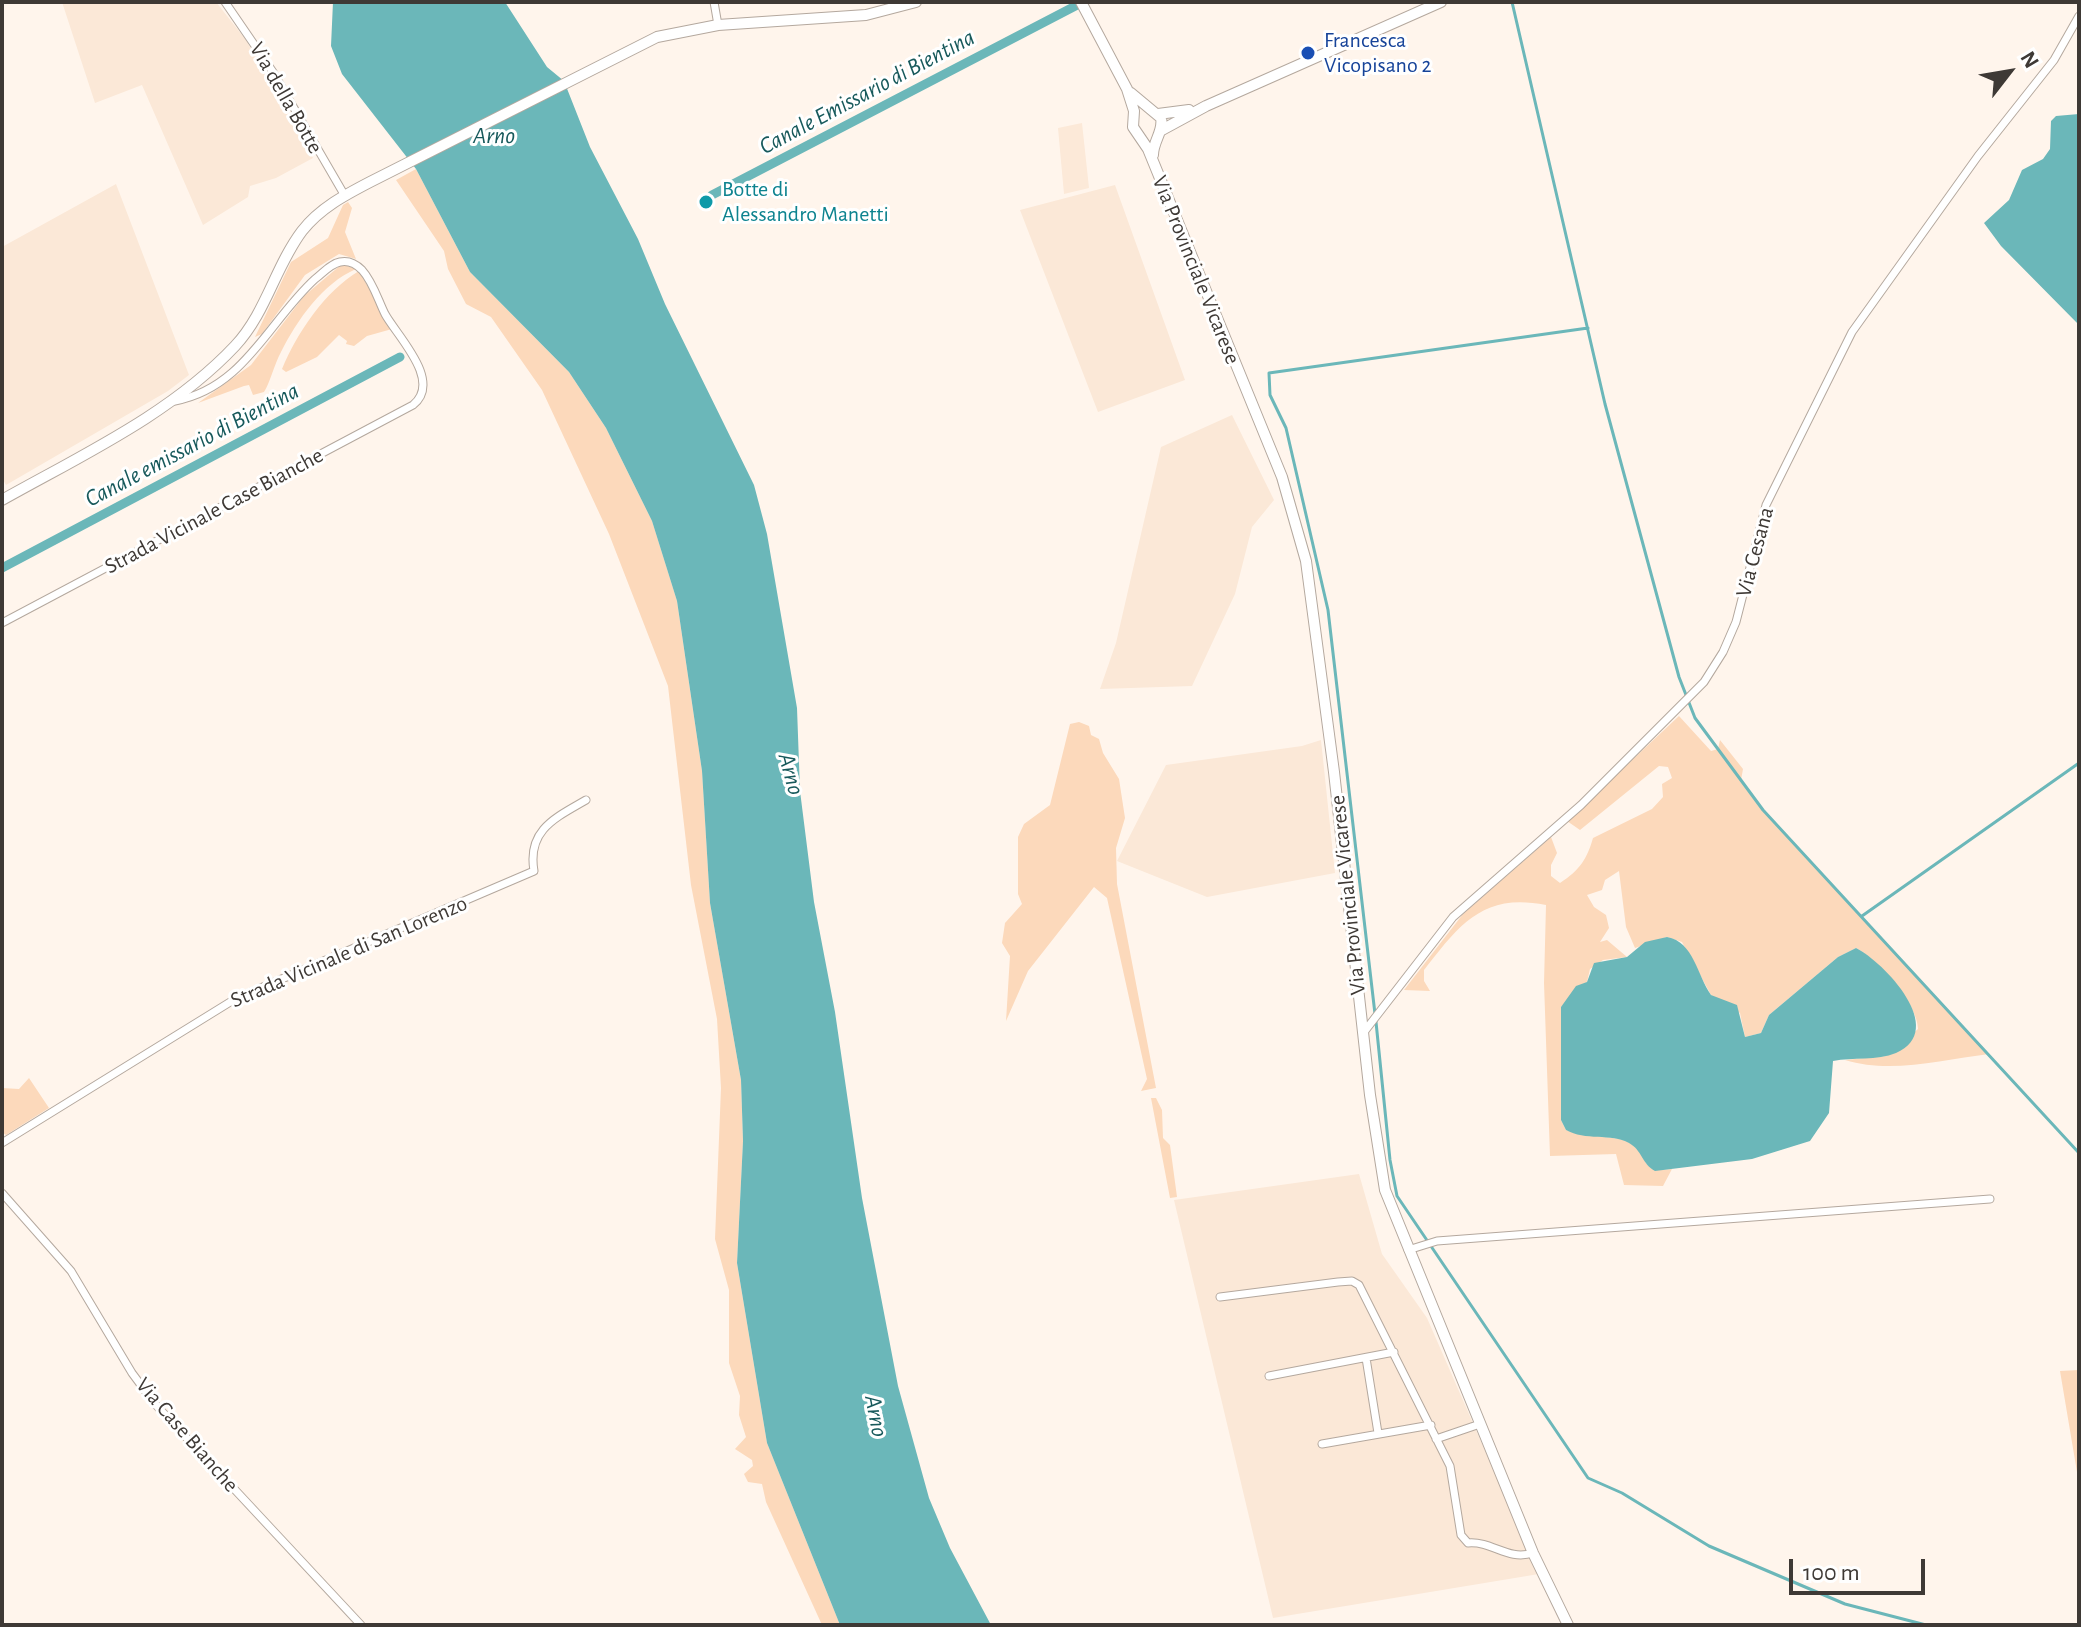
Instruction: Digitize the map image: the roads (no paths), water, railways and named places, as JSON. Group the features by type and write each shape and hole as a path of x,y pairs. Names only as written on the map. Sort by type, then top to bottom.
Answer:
{"main road":[{"path":"2,500 172,401 242,338 259,314 300,234 319,213 405,163 657,37 718,25 866,15 916,2"},
{"name":"Via Provinciale Vicarese","path":"1081,2 1127,89 1133,127 1154,166 1269,445 1299,530 1325,695 1385,1190 1533,1553 1567,1622"},
{"path":"1139,136 1158,134 1206,106 1441,2"},
{"name":"Via Provinciale Vicarese","path":"1127,89 1162,122 1154,166"},
{"path":"1134,118 1142,110 1154,112 1206,106"}],"street":[{"name":"Via della Botte","path":"225,2 267,63 345,196"},
{"path":"714,2 718,25"},
{"name":"Via Cesana","path":"1364,1032 1453,917 1581,805 1687,701 1728,642 1766,505 1852,332 1978,156 2054,60 2079,16"},
{"name":"Strada Vicinale Case Bianche","path":"2,623 413,405 421,394 420,372 365,273 345,261 329,267 293,300 236,371 203,394 172,401"},
{"name":"Strada Vicinale di San Lorenzo","path":"2,1143 235,999 534,871 532,850 539,831 551,820 586,800"},
{"name":"Via Case Bianche","path":"2,1193 71,1271 127,1365 155,1404 361,1625"},
{"path":"1408,1250 1427,1243 1990,1199"},
{"path":"1220,1297 1352,1281 1364,1291 1450,1466 1461,1535 1468,1543 1477,1542 1510,1556 1533,1553"},
{"path":"1269,1376 1394,1352"},
{"path":"1366,1358 1378,1433"},
{"path":"1436,1439 1480,1424"},
{"path":"1322,1444 1431,1425"}],"water":[{"name":"Arno","path":"333,2 505,2 547,67 564,81 590,147 638,239 665,304 754,485 767,534 797,708 800,791 814,902 835,1012 862,1198 898,1386 929,1498 950,1548 991,1625 840,1625 767,1443 737,1263 743,1141 741,1080 710,903 702,771 677,601 652,521 606,428 569,372 470,272 416,169 342,74 331,46"},
{"path":"2079,114 2079,325 2001,246 1984,223 2009,200 2022,170 2043,159 2050,149 2051,121 2056,116"},
{"path":"1667,937 1676,940 1689,952 1711,995 1737,1005 1745,1037 1761,1033 1769,1015 1838,957 1856,948 1882,967 1906,997 1914,1013 1916,1029 1911,1042 1889,1055 1833,1061 1829,1113 1810,1141 1752,1159 1655,1171 1629,1143 1566,1130 1561,1120 1561,1007 1576,986 1587,982 1594,963 1627,957 1645,942"}],"waterway":[{"name":"Canale Emissario di Bientina","path":"712,195 1083,2"},
{"path":"1512,2 1605,404 1679,677 1695,718 1763,810 2079,1153"},
{"path":"1375,1014 1328,610 1286,428 1270,395 1269,373 1588,328"},
{"name":"Canale emissario di Bientina","path":"2,568 400,357"},
{"path":"1862,916 2079,763"},
{"path":"1376,1022 1390,1160 1397,1196 1588,1478 1622,1493 1709,1546 1845,1604 1926,1625"}],"place":[{"name":"Francesca Vicopisano 2","path":"1308,53"},
{"name":"Botte di Alessandro Manetti","path":"706,202"}]}
